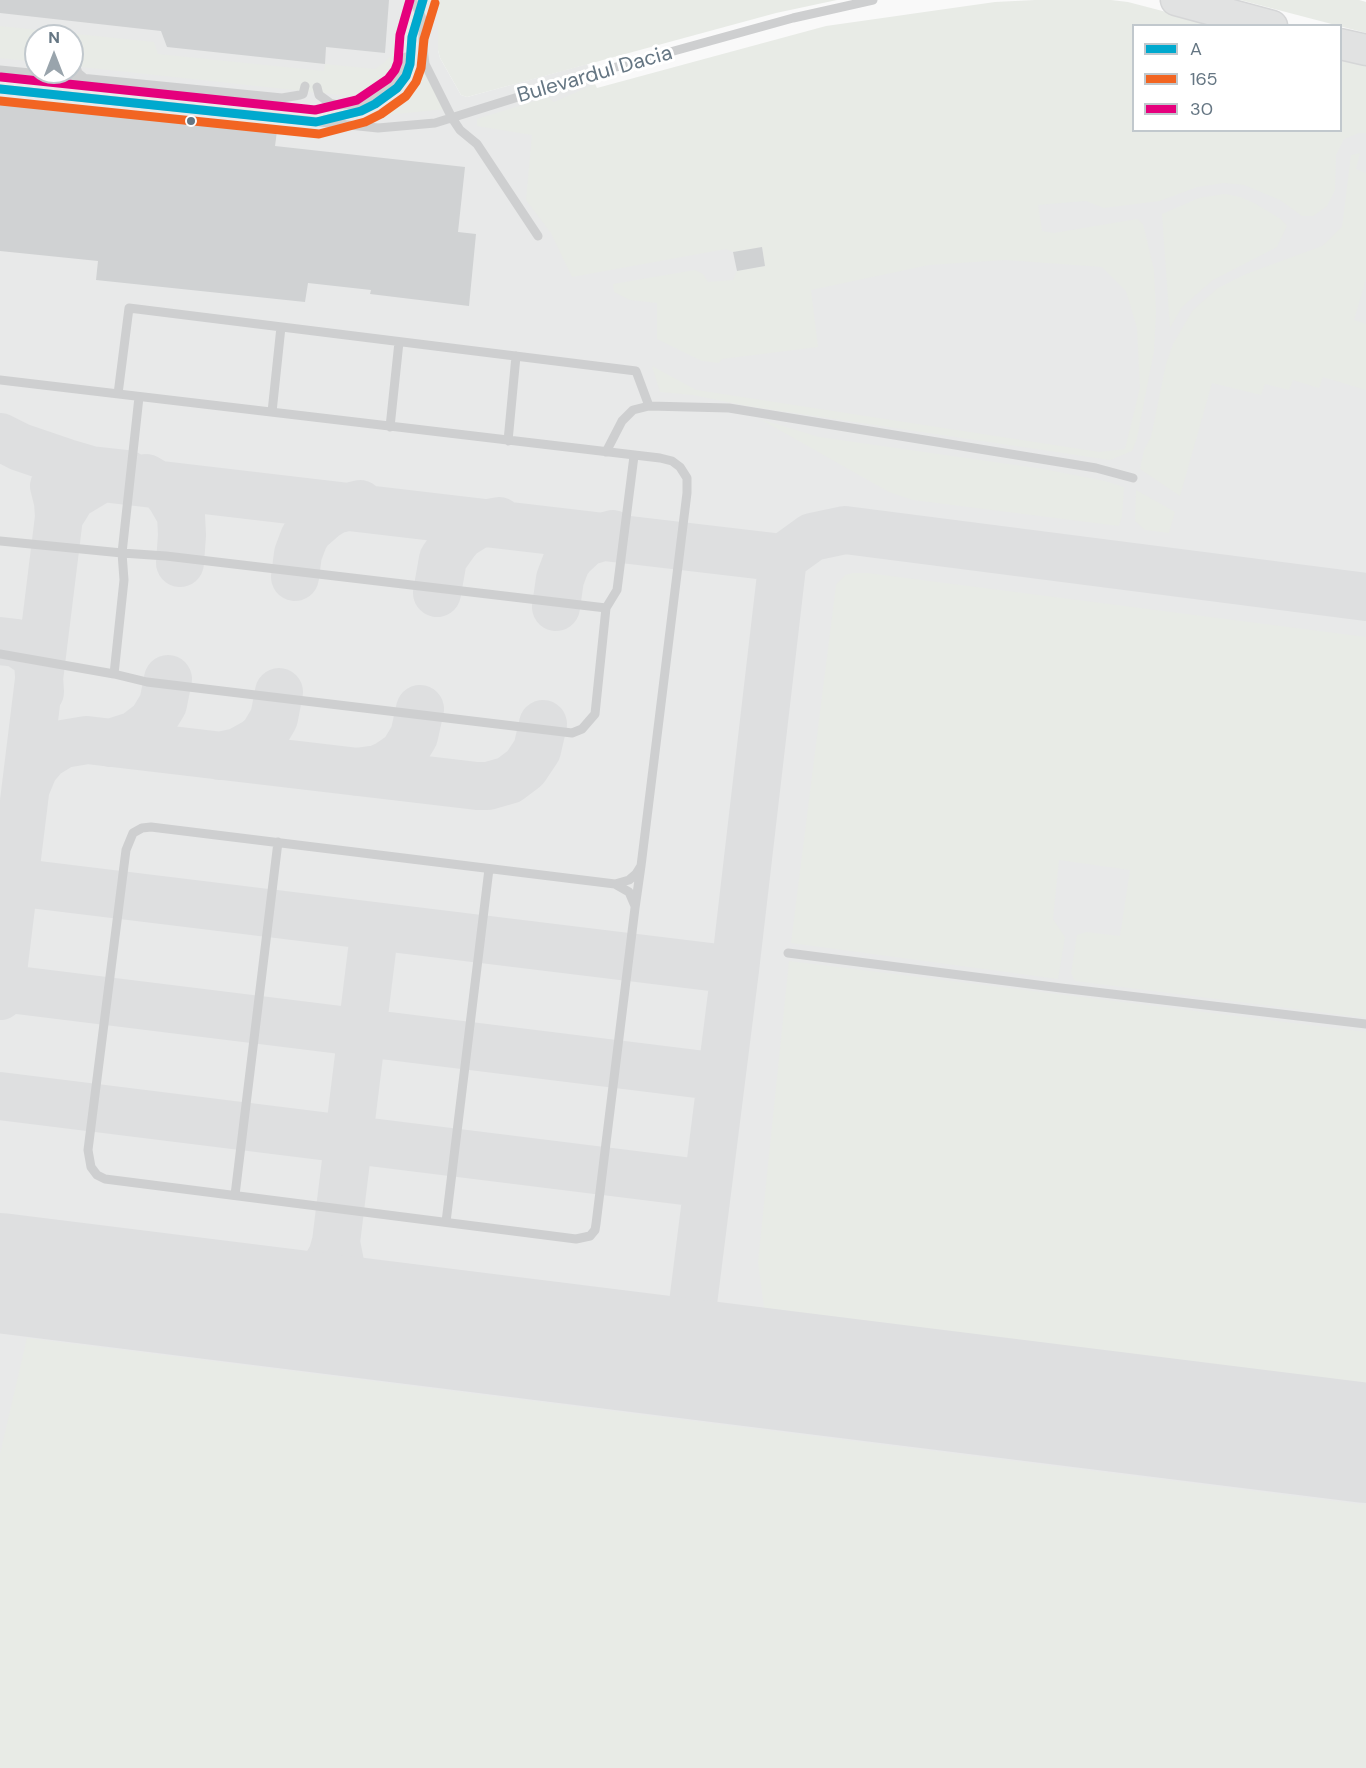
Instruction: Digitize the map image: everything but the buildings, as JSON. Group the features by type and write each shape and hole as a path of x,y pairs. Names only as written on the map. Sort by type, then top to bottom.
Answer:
{"main road":[{"path":"1176,0 1265,24"},
{"path":"1342,44 1366,50"}],"lane":[{"path":"412,0 420,12 424,30 425,64 452,118 460,130 477,144 538,236"},
{"name":"Bulevardul Dacia","path":"316,122 362,111 388,96 406,76 410,64 410,46 414,28 423,0"},
{"name":"Bulevardul Dacia","path":"0,88 378,128 435,123 609,69 792,18 873,0"},
{"path":"316,87 319,96 330,103 357,104 372,97 395,77 404,66 410,46"},
{"path":"0,70 24,71"},
{"path":"84,78 289,98 303,94 305,86"},
{"path":"118,394 129,308 636,371 649,406"},
{"path":"272,412 281,327"},
{"path":"390,427 399,342"},
{"path":"508,441 516,356"},
{"path":"0,380 672,461 680,467 687,478 686,505 595,1230 590,1236 576,1239 105,1179 97,1175 91,1167 88,1150 128,841 133,833 142,828 151,827 278,842 615,884 629,892 635,908"},
{"path":"114,674 124,580 122,553 139,397"},
{"path":"606,452 622,421 633,410 649,406 729,408 1096,468 1133,478"},
{"path":"0,654 147,682 572,733 582,729 595,714 606,608 617,590 634,456"},
{"path":"0,541 173,557 606,608"},
{"path":"235,1196 278,842"},
{"path":"615,884 629,880 641,866"},
{"path":"446,1222 489,868"},
{"path":"788,953 1366,1024"}],"shaded area":[{"path":"0,0 438,0 438,50 440,58 461,95 467,97 587,64 596,88 593,142 1342,132 1342,129 1366,117 1366,1768 0,1768"},
{"path":"438,0 837,0 776,13 467,97 461,95 440,58"},
{"path":"1111,0 1128,2 1212,24 1132,24 1132,132 1342,132 1342,58 1366,64 1366,133 1359,133 1344,139 1336,155 1335,190 1327,206 1313,216 1302,216 1280,200 1244,185 1223,183 1197,187 1160,201 1104,208 1086,201 1038,205 1042,231 1054,233 1137,219 1143,224 1154,270 1156,313 1154,351 1137,438 1132,451 1110,460 747,406 693,395 660,392 652,366 696,390 1099,452 1125,449 1140,388 1137,328 1126,291 1102,267 1005,260 929,265 811,290 818,347 722,359 719,363 702,361 657,339 657,303 630,300 614,292 613,284 695,270 703,274 708,282 733,280 737,271 765,266 762,247 733,252 726,249 572,277 551,233 526,200 532,135 477,126 477,119 548,97 554,102 595,84 597,88 826,26 995,2"},
{"path":"1240,0 1359,0 1366,2 1366,33 1342,27 1342,24 1332,24"},
{"path":"403,2 405,17 402,61 385,79 359,95 349,96 84,67 84,35 154,42 158,54 324,71 325,64 375,69 391,55"},
{"path":"0,26 24,28 24,61 0,58"},
{"path":"427,65 445,109 387,115 386,112 417,83"},
{"path":"1360,153 1356,169 1366,173 1366,279 1354,320 1366,324 1366,390 1323,377 1319,388 1293,380 1289,390 1265,384 1261,395 1212,383 1180,496 1140,469 1144,450 1151,437 1166,364 1173,344 1193,310 1218,288 1246,274 1322,246 1342,227 1351,155"},
{"path":"1225,194 1254,203 1281,219 1287,226 1277,247 1213,280 1182,307 1170,328 1162,214 1199,198"},
{"path":"760,419 819,437 1043,469 1105,481 1124,487 1122,516 1119,526 913,500 889,492"},
{"path":"1136,490 1175,512 1169,533 1145,530 1135,521"},
{"path":"853,573 1366,637 1366,1018 1075,981 1071,973 1077,935 1086,932 1120,936 1130,870 1059,860 1053,919 1065,937 1058,979 791,943 836,585 845,575"},
{"path":"789,961 1366,1032 1366,1383 764,1308 758,1262"},
{"path":"27,1338 1366,1505 1366,1768 0,1768 0,1454"}],"taxiway":[{"path":"0,437 20,447 91,470 127,474"},
{"path":"59,517 72,496 102,478 783,558 735,970 686,1359"},
{"path":"146,478 163,488 181,515 180,563"},
{"path":"0,996 59,517 54,486"},
{"path":"295,577 298,554 309,530 335,510 360,504"},
{"path":"437,593 443,559 461,535 477,525 499,521"},
{"path":"783,558 812,537 845,530 1366,597"},
{"path":"556,607 560,579 571,556 586,542 613,534"},
{"path":"0,641 17,643 32,653 38,661 40,692"},
{"path":"110,743 135,735 152,722 163,704 168,679"},
{"path":"219,756 238,752 264,735 274,718 279,692"},
{"path":"357,772 378,769 403,754 414,736 420,709"},
{"path":"27,785 34,768 45,755 63,744 87,740 488,786 509,780 525,768 537,750 543,724"},
{"path":"14,882 735,970"},
{"path":"375,926 336,1242 342,1273 349,1286 359,1300 392,1322"},
{"path":"1,988 721,1077"},
{"path":"0,1096 708,1184"},
{"path":"250,1304 274,1303 301,1293 320,1276 332,1256 336,1242"},
{"path":"0,1260 13,1268 41,1278"}],"runway":[{"path":"0,1273 1366,1443"}],"transit line":[{"name":"30","path":"1,77 315,110 357,100 388,79 398,62 400,35 410,0"},
{"name":"A","path":"0,89 316,122 361,111 397,88 406,76 410,64 412,37 423,0"},
{"name":"165","path":"0,101 319,134 365,122 381,114 406,96 416,82 421,68 424,39 435,3"}]}
